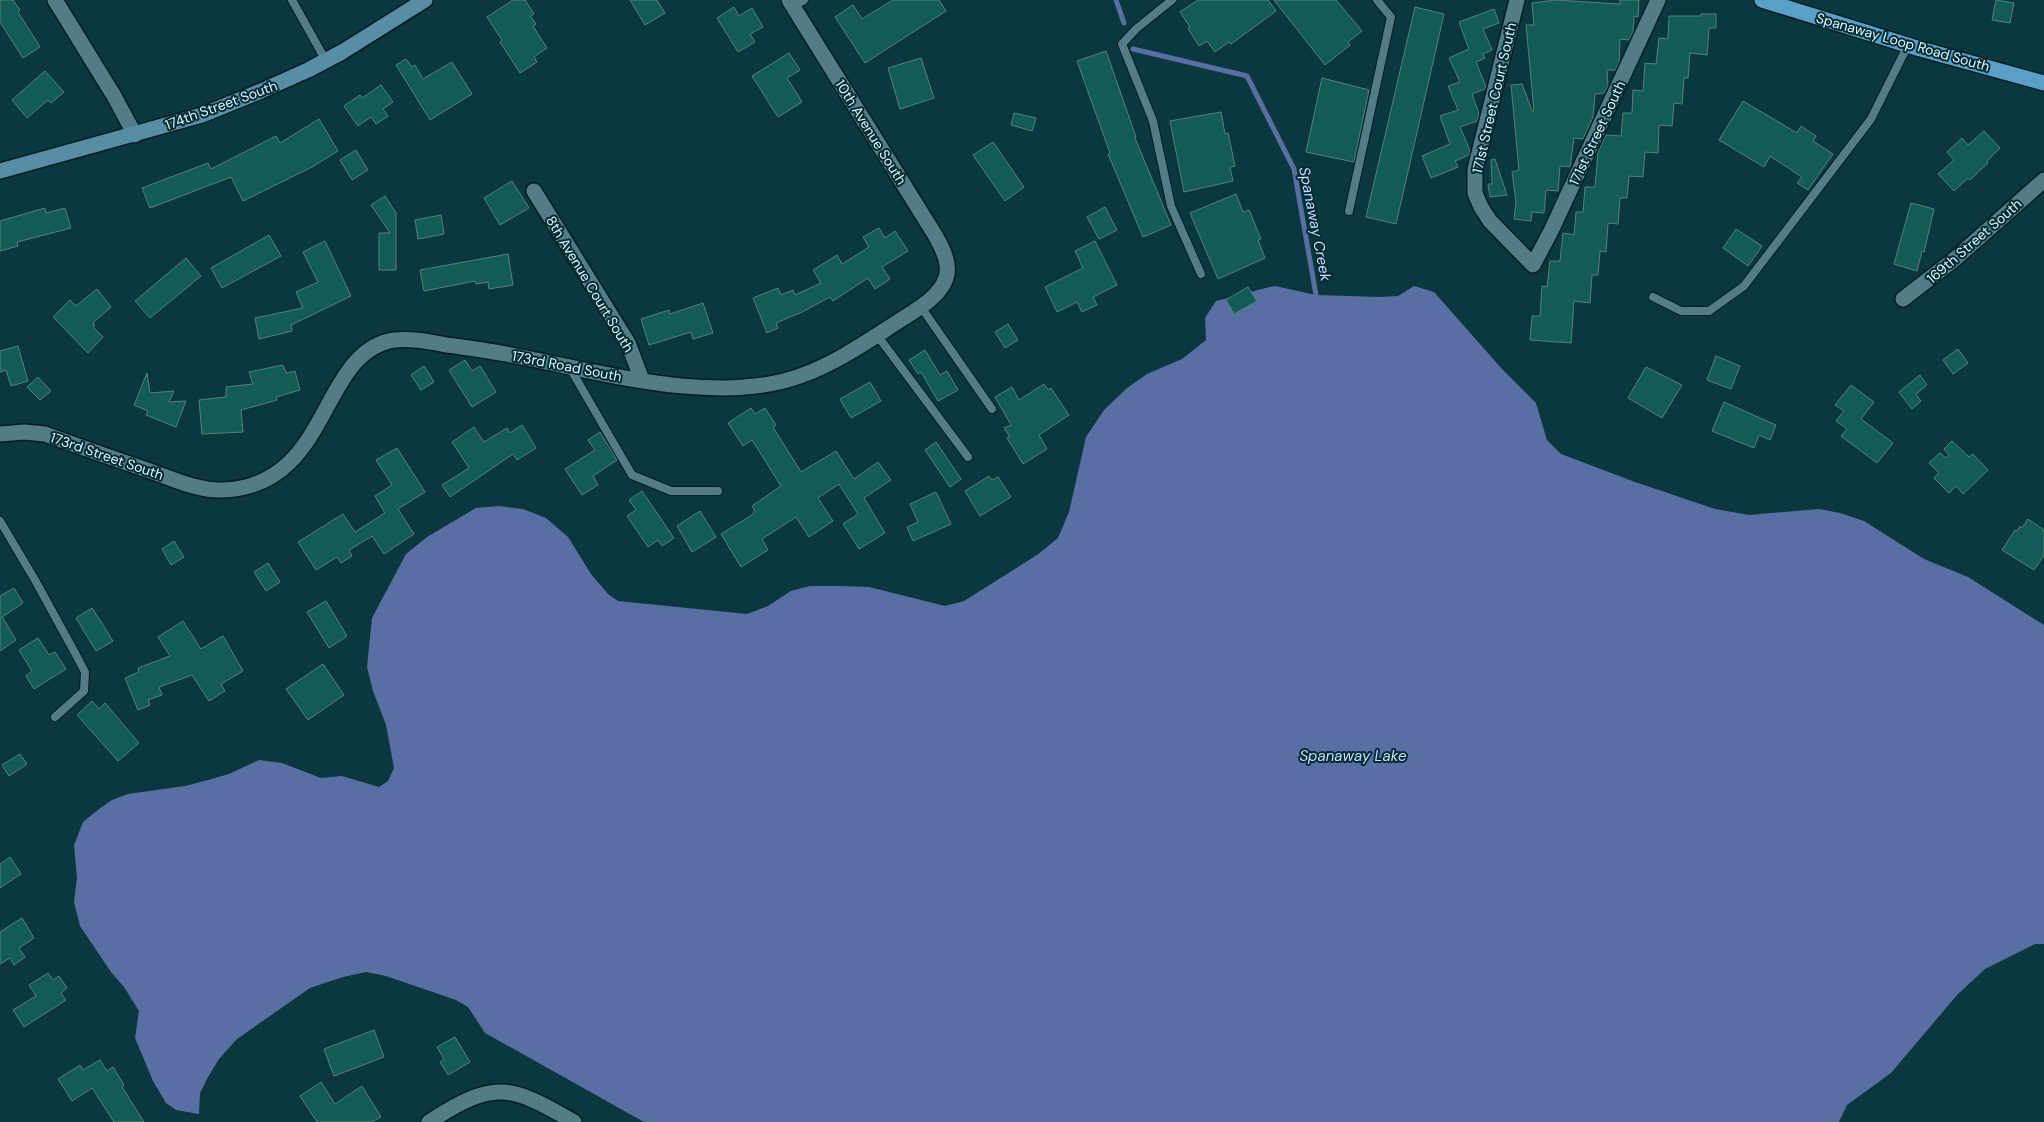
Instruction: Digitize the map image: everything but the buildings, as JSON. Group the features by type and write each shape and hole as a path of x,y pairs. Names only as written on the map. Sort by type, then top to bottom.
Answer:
{"main road":[{"name":"Spanaway Loop Road South","path":"1762,0 1908,45 2044,83"}],"street":[{"path":"55,0 114,96 135,135"},
{"name":"174th Street South","path":"0,171 202,115 261,91 326,61 425,0"},
{"name":"171st Street Court South","path":"1517,0 1475,169 1475,193 1490,221 1533,265"},
{"name":"171st Street South","path":"1533,265 1551,232 1658,0"},
{"name":"10th Avenue South","path":"796,2 936,235 948,266"},
{"name":"169th Street South","path":"1903,299 1956,258 2044,180"},
{"name":"8th Avenue Court South","path":"534,190 628,343 642,380"},
{"name":"173rd Road South","path":"212,489 222,490 252,486 264,481 289,465 314,431 353,365 381,344 408,339 502,353 642,380 676,385 734,389 769,384 798,377 825,366 857,349 922,307 943,284 948,266"},
{"name":"173rd Street South","path":"0,434 24,432 44,434 186,483 212,489"},
{"path":"429,1122 466,1100 488,1092 502,1091 524,1095 574,1122"}],"lane":[{"path":"292,0 326,61"},
{"path":"1172,0 1136,29 1122,44 1152,121 1172,206 1201,274"},
{"path":"1349,211 1391,17 1377,0"},
{"path":"1653,297 1681,310 1709,311 1744,286 1871,119 1908,45"},
{"path":"922,307 992,408"},
{"path":"877,335 968,457"},
{"path":"569,366 632,475 671,491 718,491"},
{"path":"0,521 35,580 85,672 84,691 55,717"}],"water":[{"name":"Spanaway Lake","path":"1275,286 1316,295 1398,296 1414,286 1434,292 1502,369 1536,403 1547,440 1561,454 1715,509 1749,515 1819,509 1840,513 1864,521 1924,559 1968,577 2044,625 2044,944 2035,944 1985,969 1957,995 1891,1073 1847,1105 1839,1122 644,1122 485,1033 468,1007 456,1000 386,976 366,972 343,977 310,988 237,1039 219,1059 208,1077 200,1093 199,1114 176,1110 166,1103 153,1081 135,1038 139,1011 80,926 74,902 77,878 74,845 83,822 112,800 128,794 185,786 229,774 259,760 282,763 321,778 342,776 379,787 388,781 394,768 386,725 373,691 367,667 372,618 406,554 427,537 476,508 499,506 523,509 546,518 568,537 591,574 608,594 618,601 747,614 768,606 791,591 810,586 841,586 869,587 945,606 964,601 1037,555 1058,538 1069,512 1086,437 1104,410 1127,388 1147,374 1182,359 1206,340 1205,318 1216,301"}],"waterway":[{"name":"Spanaway Creek","path":"1116,0 1124,23"},
{"name":"Spanaway Creek","path":"1133,49 1247,76 1294,169 1316,295"}]}
